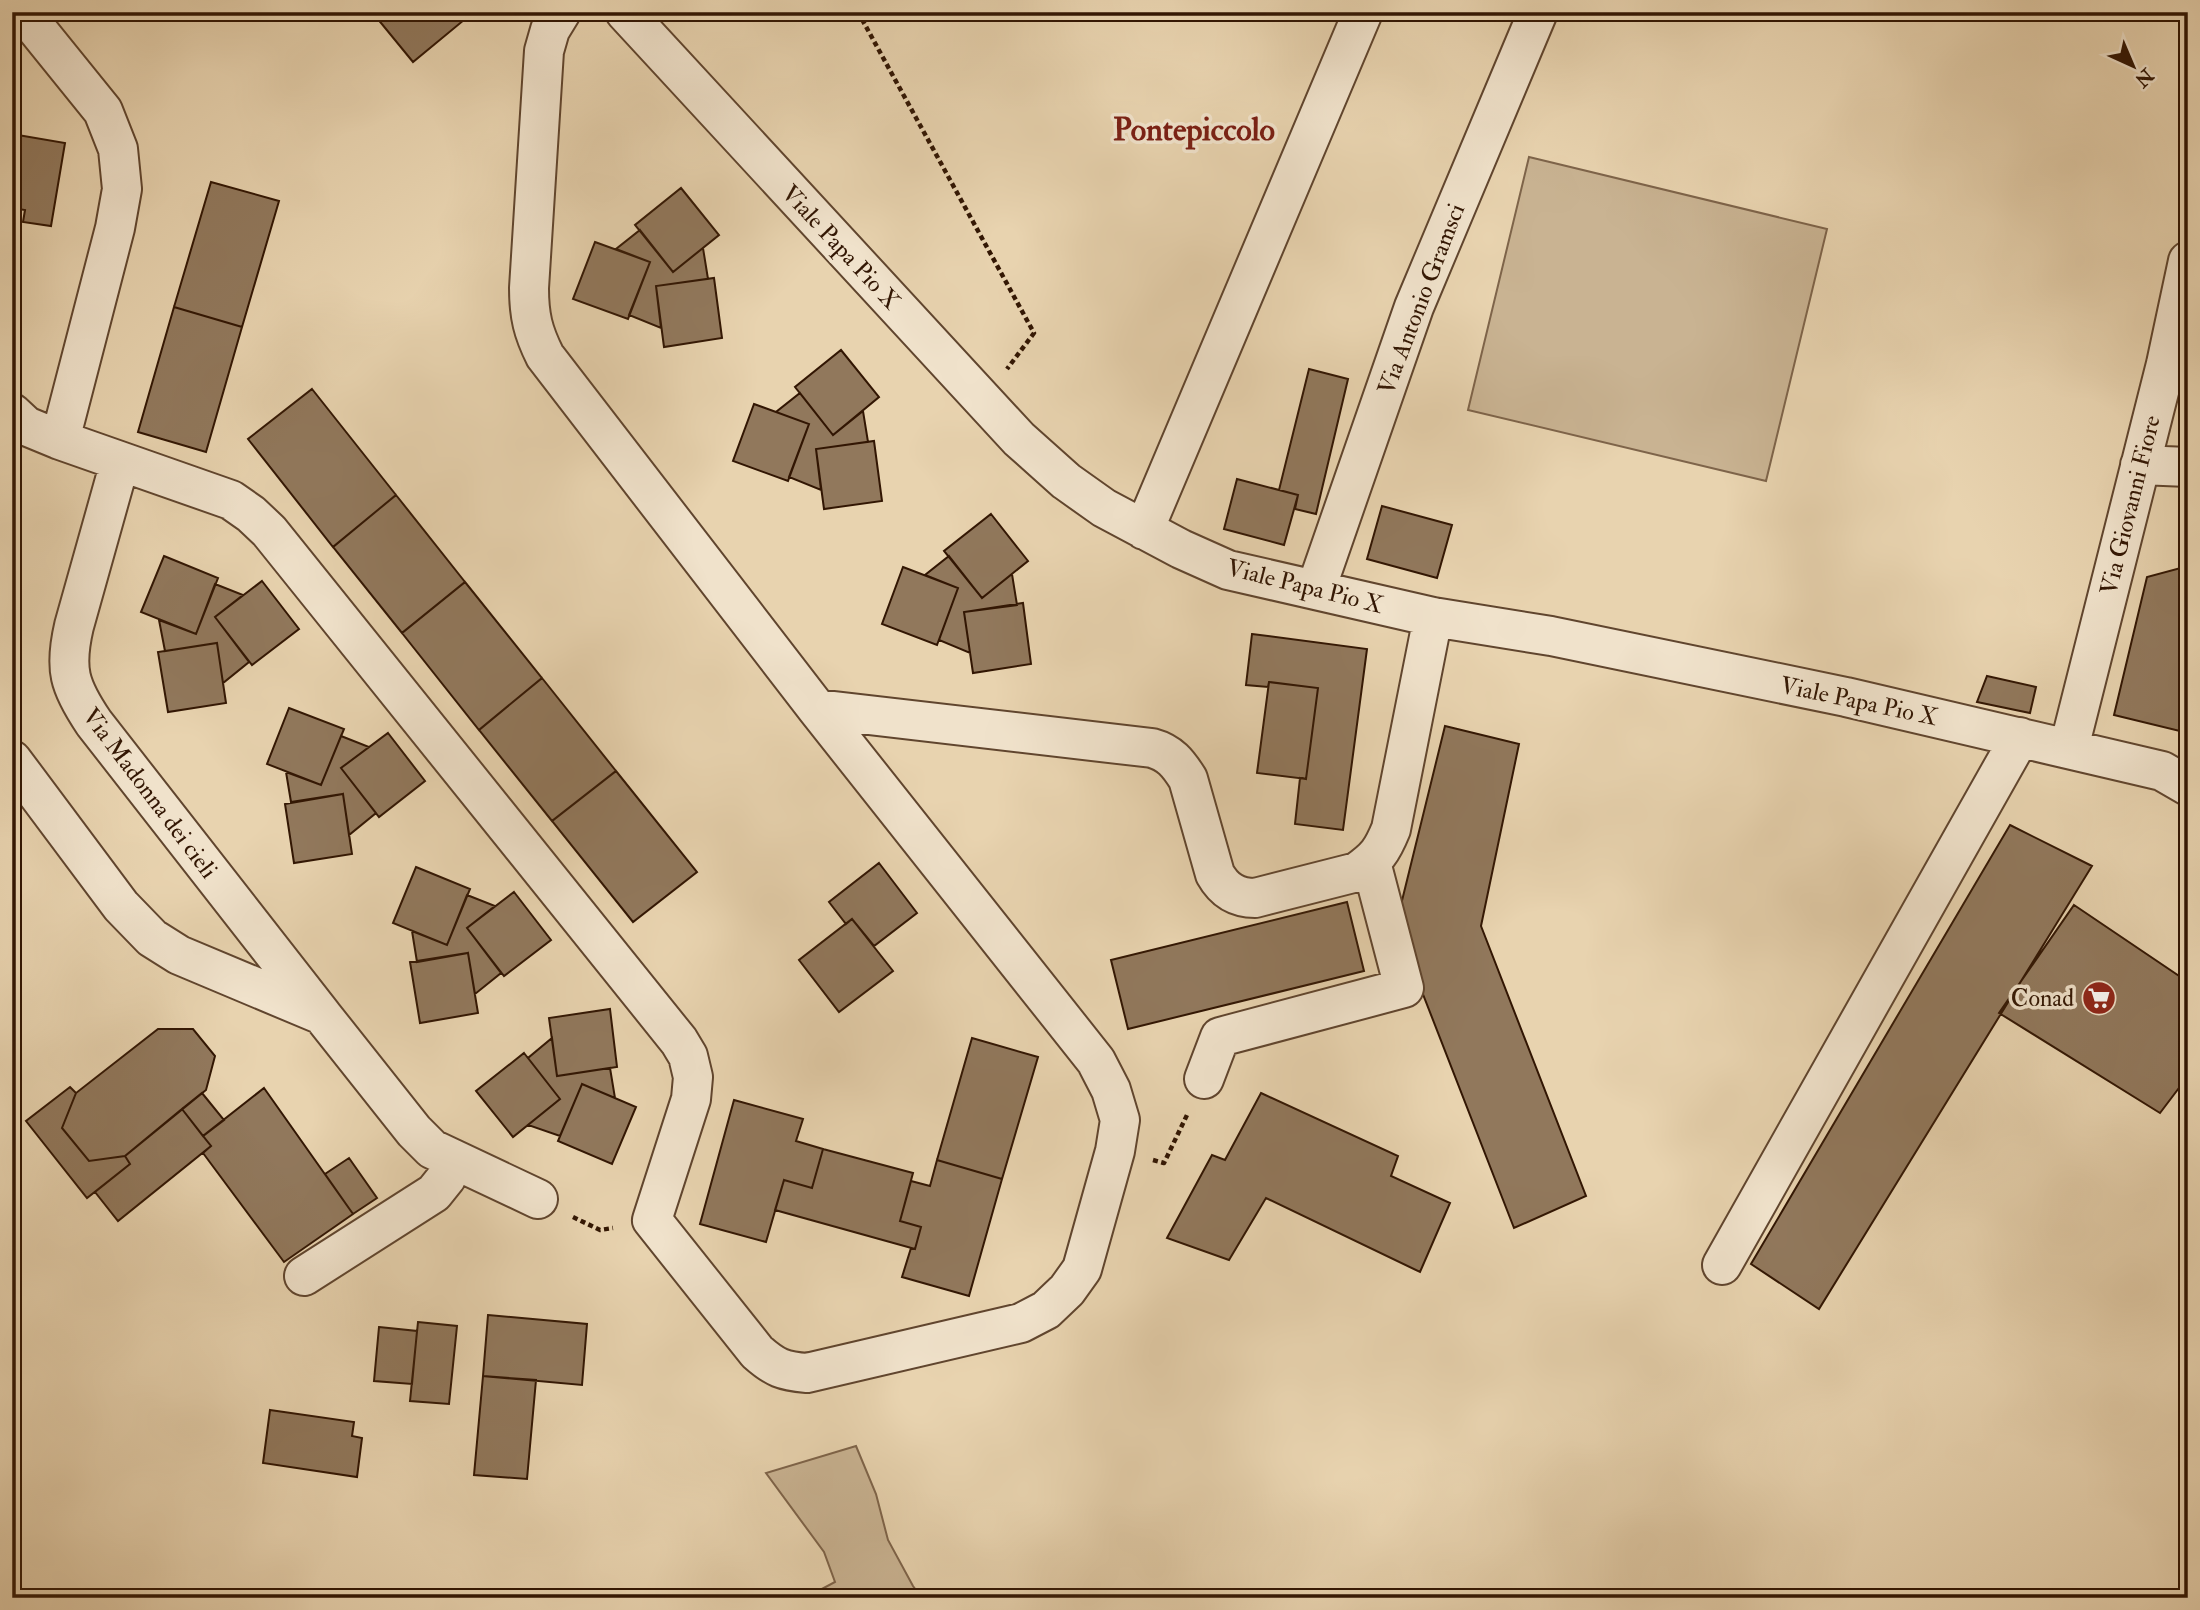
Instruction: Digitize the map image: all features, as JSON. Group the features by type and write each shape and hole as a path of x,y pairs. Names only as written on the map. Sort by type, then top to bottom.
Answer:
{"street":[{"path":"23,12 103,111 118,149 122,189 115,228 28,430 231,500 251,514 269,531 679,1041 688,1056 693,1077 691,1098 652,1220 757,1352 772,1365 788,1372 807,1373 1021,1323 1046,1310 1067,1290 1082,1269 1115,1151 1120,1120 1111,1090 1096,1061 817,709 545,356 533,333 529,288 544,51 550,30 561,12"},
{"name":"Viale Papa Pio X","path":"625,12 1019,439 1066,481 1104,508 1181,550 1228,570 1433,617 1551,636 1846,696 2069,748 2162,771 2188,786"},
{"path":"1144,530 1363,12"},
{"name":"Via Antonio Gramsci","path":"1316,589 1414,307 1538,12"},
{"name":"Via Giovanni Fiore","path":"2069,748 2166,364 2188,261"},
{"name":"Via Madonna dei cieli","path":"120,462 68,652 70,678 81,704 414,1131 432,1149 538,1199"},
{"path":"2140,465 2188,467"},
{"path":"817,709 1152,748 1167,752 1188,779 1215,874 1221,885 1244,898 1255,898 1357,872 1382,851 1391,829 1433,617"},
{"path":"1721,1265 2020,737"},
{"name":"Via Madonna dei cieli","path":"12,760 121,906 152,938 179,955 322,1015"},
{"path":"1203,1079 1220,1037 1404,988 1371,862"},
{"path":"304,1276 434,1193 446,1178 453,1160"}],"path":[{"path":"858,12 1034,333 982,400"},
{"path":"1115,1151 1164,1163 1203,1079"},
{"path":"538,1199 600,1230 652,1220"}],"shaded area":[{"path":"1529,157 1827,229 1766,481 1468,410"},
{"path":"856,1446 876,1494 888,1540 922,1598 805,1598 835,1582 824,1552 766,1473"}],"building":[{"path":"372,12 457,12 464,20 413,62"},
{"path":"12,134 65,143 51,226 23,222 25,210 12,208"},
{"path":"211,182 279,201 242,327 174,307"},
{"path":"681,188 719,235 673,272 635,225"},
{"path":"640,230 673,272 703,248 708,279 656,286 661,328 629,315 650,262 616,249"},
{"path":"595,242 650,262 628,319 573,299"},
{"path":"714,278 722,338 664,347 656,286"},
{"path":"174,307 242,327 206,452 138,432"},
{"path":"841,350 879,397 833,435 795,387"},
{"path":"1309,369 1348,379 1316,514 1295,509 1298,495 1279,490"},
{"path":"312,389 396,495 333,547 248,439"},
{"path":"800,393 833,435 863,411 868,442 816,449 821,490 789,477 809,424 776,412"},
{"path":"754,404 809,424 788,481 733,461"},
{"path":"874,441 882,501 824,509 816,449"},
{"path":"1237,479 1298,495 1284,545 1224,529"},
{"path":"396,495 465,582 402,633 333,547"},
{"path":"1382,506 1452,525 1437,578 1367,559"},
{"path":"991,514 1028,561 982,598 944,551"},
{"path":"164,556 218,578 196,634 141,612"},
{"path":"949,556 982,598 1012,574 1017,605 964,612 970,653 939,640 958,588 925,575"},
{"path":"2188,566 2188,733 2114,715 2147,577"},
{"path":"903,567 958,588 937,645 882,624"},
{"path":"262,581 299,629 252,665 215,617"},
{"path":"465,582 542,678 479,730 402,633"},
{"path":"215,584 243,595 215,617 249,662 223,683 217,643 165,651 159,620 196,634"},
{"path":"1023,603 1031,664 973,673 964,612"},
{"path":"1252,634 1367,649 1343,830 1295,824 1300,778 1306,779 1318,688 1269,682 1268,687 1246,685"},
{"path":"217,643 226,703 168,712 158,652"},
{"path":"1987,676 2036,687 2030,713 1977,702"},
{"path":"542,678 616,771 552,821 479,730"},
{"path":"1269,682 1318,688 1306,779 1257,773"},
{"path":"289,708 344,729 321,785 267,764"},
{"path":"1445,726 1519,744 1481,926 1586,1196 1514,1228 1396,925"},
{"path":"388,733 425,781 379,817 341,768"},
{"path":"341,736 369,747 341,768 376,813 349,835 343,794 291,802 286,772 321,785"},
{"path":"616,771 697,872 633,922 552,821"},
{"path":"343,794 352,854 294,863 285,804"},
{"path":"2010,825 2092,866 1819,1309 1751,1264"},
{"path":"879,863 917,913 874,946 852,919 846,924 829,902"},
{"path":"416,867 470,889 447,945 393,923"},
{"path":"514,892 551,940 504,976 467,928"},
{"path":"467,895 495,906 467,928 501,973 475,994 468,953 417,962 412,931 447,945"},
{"path":"1347,902 1364,971 1128,1029 1111,960"},
{"name":"Conad","path":"2074,905 2188,982 2188,1076 2160,1113 1999,1013"},
{"path":"852,919 893,971 839,1012 799,960"},
{"path":"468,953 478,1013 420,1023 410,962"},
{"path":"610,1009 617,1067 557,1076 549,1018"},
{"path":"158,1029 193,1029 215,1056 206,1090 125,1156 89,1161 62,1128 76,1093"},
{"path":"552,1038 557,1076 610,1068 615,1098 582,1084 560,1136 528,1125 560,1099 528,1058"},
{"path":"972,1038 1038,1057 1002,1179 937,1160"},
{"path":"524,1053 560,1099 513,1137 476,1091"},
{"path":"582,1084 636,1107 612,1164 558,1141"},
{"path":"70,1087 76,1093 62,1128 89,1161 125,1156 130,1164 87,1198 26,1121"},
{"path":"264,1088 353,1214 284,1262 203,1153 211,1146 203,1136"},
{"path":"202,1093 224,1120 203,1136 182,1109"},
{"path":"1261,1093 1398,1156 1391,1176 1450,1203 1420,1272 1266,1198 1229,1260 1167,1238 1212,1155 1225,1160"},
{"path":"734,1100 803,1119 796,1141 823,1149 812,1188 784,1180 766,1242 700,1224"},
{"path":"182,1109 211,1146 118,1221 95,1192 130,1164 125,1156"},
{"path":"823,1149 913,1173 900,1221 921,1227 915,1249 775,1210 784,1180 812,1188"},
{"path":"349,1158 377,1198 353,1214 325,1174"},
{"path":"937,1160 1002,1179 969,1296 902,1277 911,1248 915,1249 921,1227 900,1221 911,1181 930,1186"},
{"path":"488,1315 587,1324 582,1385 483,1376"},
{"path":"418,1322 457,1326 449,1404 410,1401"},
{"path":"379,1327 417,1331 412,1384 374,1381"},
{"path":"483,1376 536,1380 527,1479 474,1475"},
{"path":"270,1410 354,1422 352,1436 362,1438 357,1477 263,1463"}],"place":[{"name":"Conad","path":"2099,998"}],"district":[{"name":"Pontepiccolo","path":"1194,129"}]}
